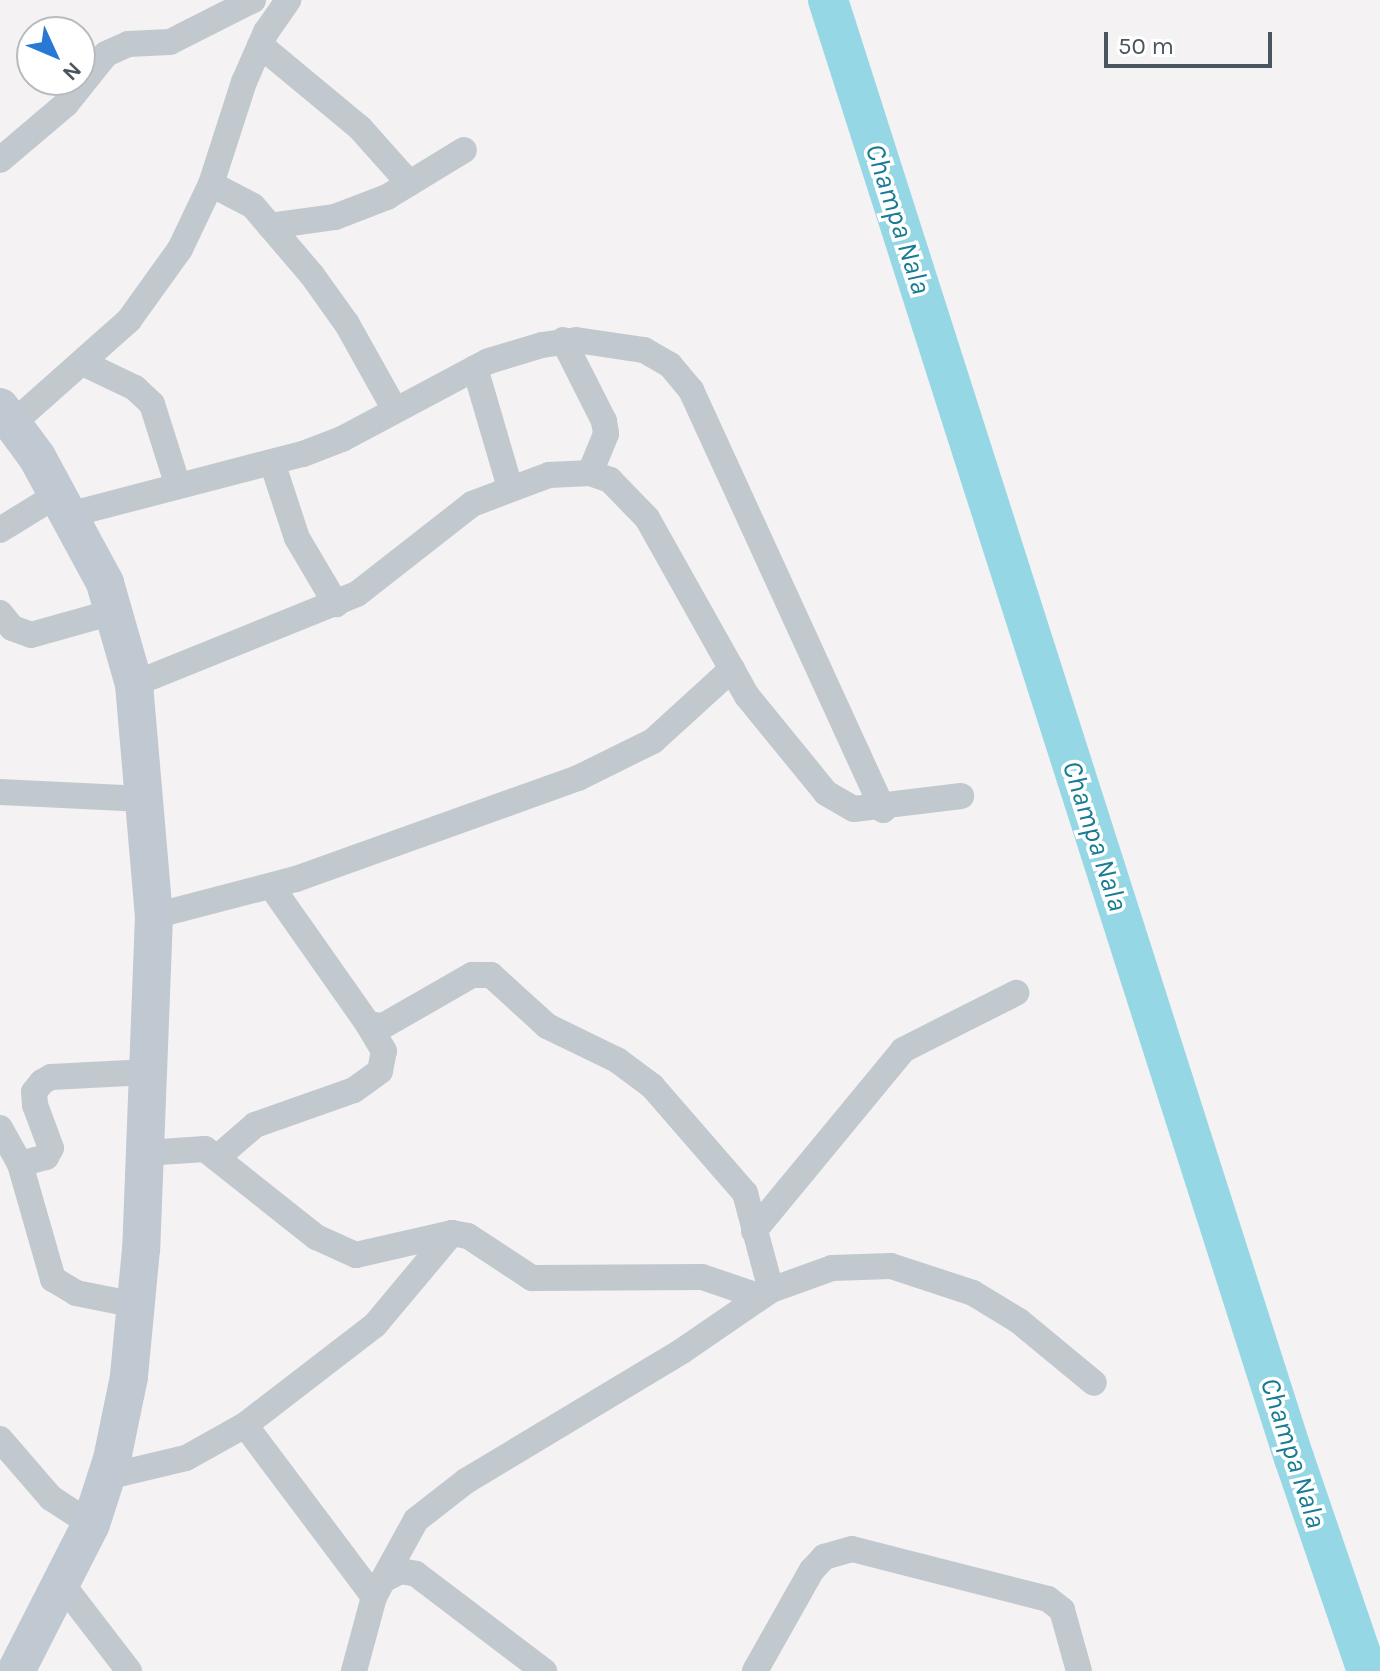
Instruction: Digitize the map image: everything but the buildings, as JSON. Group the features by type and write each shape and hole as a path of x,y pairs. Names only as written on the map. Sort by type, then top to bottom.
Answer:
{"main road":[{"path":"6,416 62,505 105,583 134,684 154,916 145,1153 129,1377 106,1477 91,1524 16,1671"}],"street":[{"path":"0,160 66,104 106,54 128,44 170,42 253,0"},
{"path":"6,416 83,363 151,290 180,249 211,184 260,45 288,0"},
{"path":"260,45 360,128 409,183"},
{"path":"270,226 335,217 409,183 464,150"},
{"path":"211,184 244,198 329,297 395,410"},
{"path":"563,340 604,421 606,434 590,473"},
{"path":"0,530 62,505 178,486 272,462 342,439 475,368 563,340 644,350 670,365 691,390 883,810"},
{"path":"83,363 135,388 152,404 178,486"},
{"path":"475,368 510,488"},
{"path":"272,462 297,538 336,604"},
{"path":"134,684 336,604 389,572 472,504 510,488 569,471 590,473 619,488 647,518 766,724 826,793 854,809 883,810 961,796"},
{"path":"0,613 12,628 31,635 113,612"},
{"path":"154,916 271,886 618,761 653,741 732,669"},
{"path":"0,792 144,799"},
{"path":"219,1156 255,1125 354,1090 380,1071 384,1051 271,886"},
{"path":"368,1024 383,1026 472,975 491,975 547,1026 617,1060 652,1086 733,1174 745,1193 766,1294"},
{"path":"754,1231 903,1050 1016,993"},
{"path":"20,1164 46,1157 51,1148 35,1105 34,1092 42,1082 51,1077 148,1072"},
{"path":"0,1128 20,1164 53,1279 76,1293 136,1305"},
{"path":"145,1153 187,1148 219,1156 336,1249 356,1255 387,1252 452,1233 468,1236 532,1278 702,1277 766,1294"},
{"path":"106,1477 186,1458 245,1425 375,1325 452,1233"},
{"path":"354,1671 378,1589 408,1531 429,1507 766,1294 832,1268 891,1266 998,1306 1094,1383"},
{"path":"245,1425 378,1589"},
{"path":"0,1439 51,1498 91,1524"},
{"path":"755,1671 812,1570 824,1557 852,1549 1048,1599 1062,1610 1079,1671"},
{"path":"378,1589 401,1571 416,1574 544,1671"},
{"path":"62,1584 129,1671"}],"waterway":[{"name":"Champa Nala","path":"828,0 1294,1458 1367,1671"}]}
